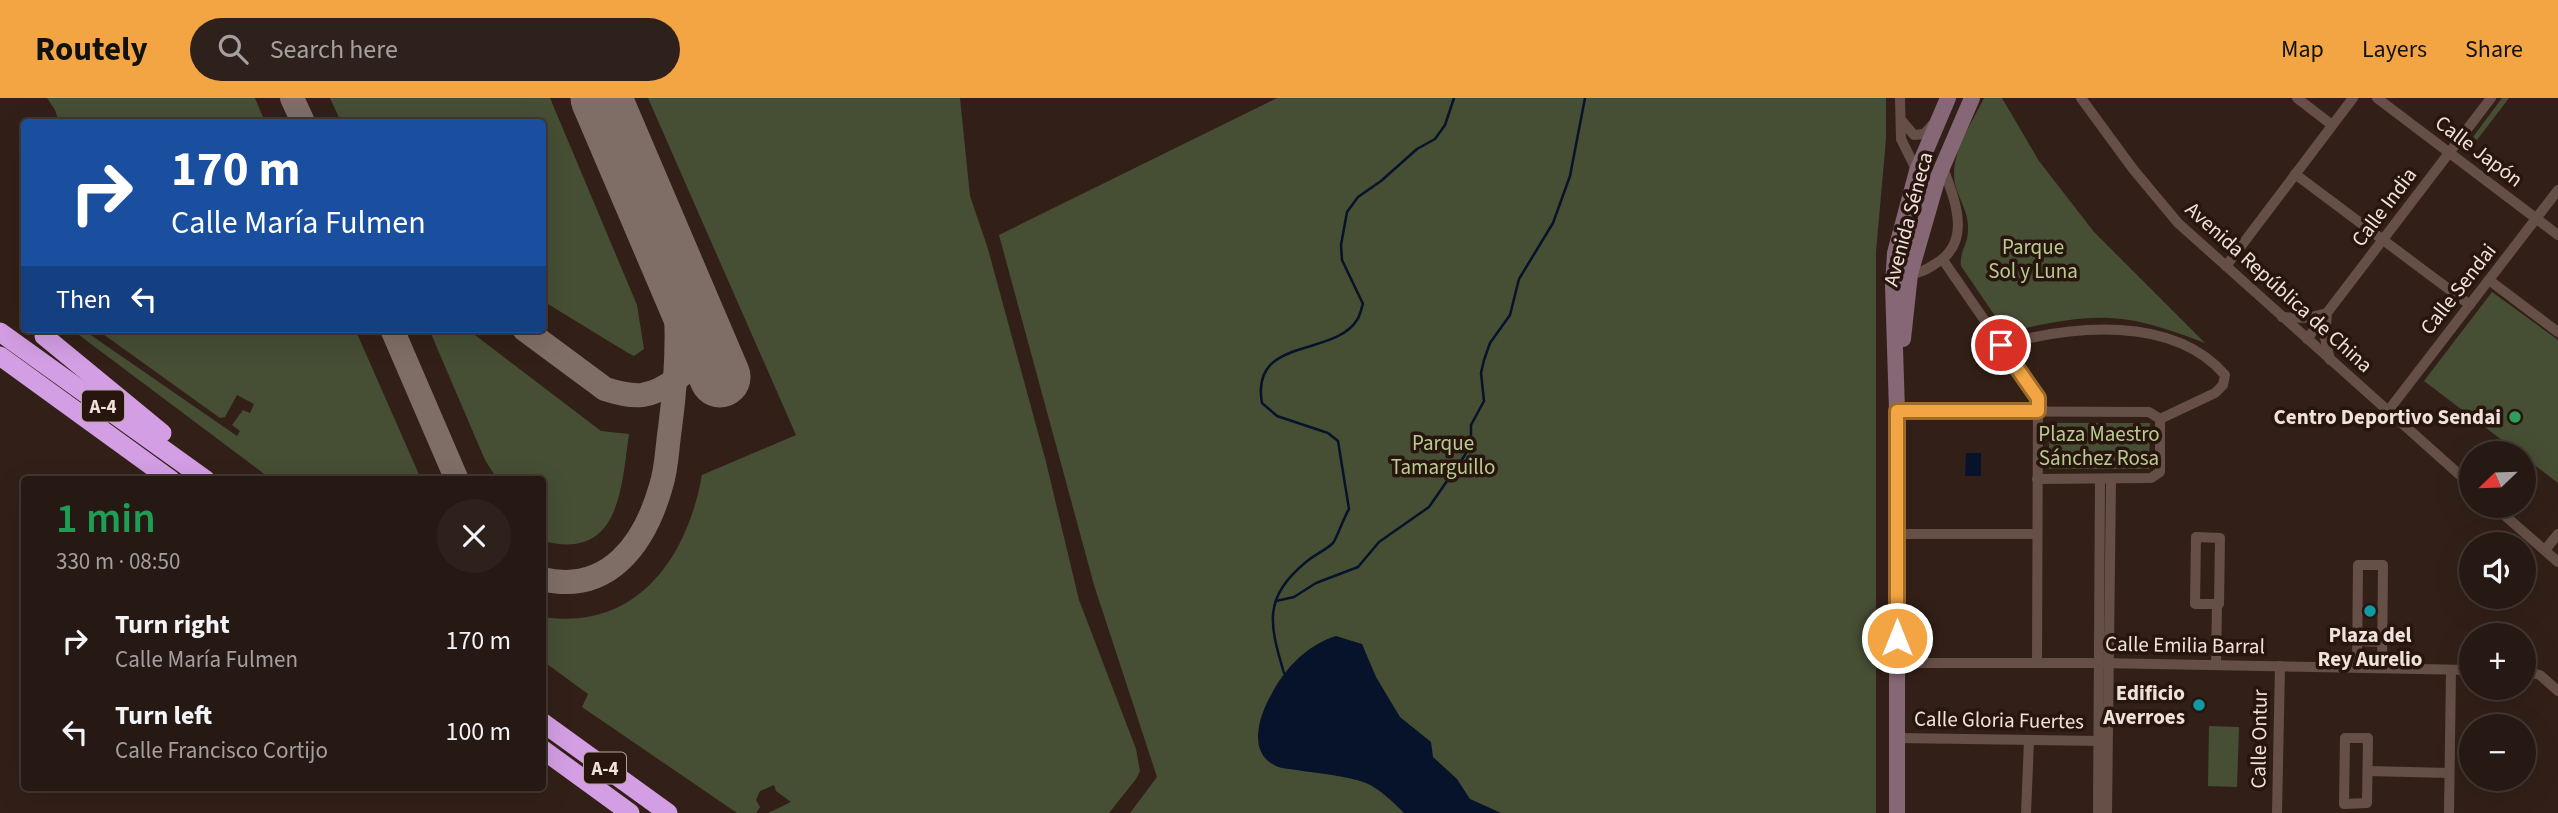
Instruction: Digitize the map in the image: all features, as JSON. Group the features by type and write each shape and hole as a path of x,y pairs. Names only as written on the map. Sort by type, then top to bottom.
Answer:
{"highway":[{"name":"A-4","path":"0,332 200,476"},
{"path":"44,337 216,476"},
{"name":"A-4","path":"0,356 165,476"},
{"name":"A-4","path":"546,725 668,813"},
{"name":"A-4","path":"546,752 630,813"}],"street":[{"path":"1900,98 1901,139 1917,171"},
{"name":"Avenida Séneca","path":"1897,813 1897,404 1894,263 1901,225 1917,171 1948,98"},
{"name":"Avenida Séneca","path":"1897,404 1910,274 1942,165 1972,98"},
{"path":"2297,98 2332,125"},
{"path":"2226,266 2353,98"},
{"name":"Calle Japón","path":"2377,98 2558,235"},
{"name":"Calle India","path":"2307,340 2491,98"},
{"name":"Avenida República de China","path":"2087,101 2133,169 2178,223 2459,474"},
{"path":"1900,118 1914,135 1924,134 1937,119"},
{"path":"1910,274 1921,273 1943,260 1954,247 1959,230 1955,202 1942,165"},
{"path":"2295,174 2470,305"},
{"name":"Calle Sendai","path":"2388,411 2558,190"},
{"path":"1943,260 2038,398 2037,663"},
{"path":"2489,280 2558,332"},
{"path":"2282,317 2306,318 2327,313 2325,338 2330,360"},
{"path":"2001,345 2055,333 2129,330 2183,345 2217,366 2225,375 2223,385 2215,393 2160,419"},
{"path":"1897,404 2038,411 2150,412 2160,419"},
{"path":"2037,479 2151,478 2160,472 2160,419"},
{"path":"2106,479 2107,813"},
{"path":"2508,518 2558,562"},
{"path":"1897,534 2037,534"},
{"path":"2545,551 2558,534"},
{"path":"2216,665 2220,538 2196,537 2195,604 2217,604"},
{"path":"2357,667 2358,565 2383,565 2382,668"},
{"path":"2357,641 2382,642"},
{"name":"Calle Emilia Barral","path":"1898,663 2105,663 2459,670"},
{"path":"2098,813 2105,663"},
{"name":"Calle Ontur","path":"2277,813 2280,666"},
{"path":"2449,813 2451,670"},
{"path":"2536,674 2558,691"},
{"name":"Calle Gloria Fuertes","path":"1898,738 2100,741"},
{"path":"2345,738 2368,738 2368,771 2367,803 2344,804 2345,738"},
{"path":"2026,813 2029,740"},
{"path":"2368,771 2449,773"}],"green space":[{"path":"47,98 255,98 264,119 58,119"},
{"path":"330,98 550,98 637,305 644,349 634,356 546,303 546,119 340,119"},
{"path":"648,98 960,98 970,196 988,249 1046,462 1079,600 1136,749 1140,771 1109,813 768,813 791,802 776,791 774,785 760,791 756,800 760,807 756,813 737,813 582,707 588,694 546,663 546,617 576,618 605,613 630,600 652,583 670,561 695,506 702,475 796,435"},
{"name":"Parque Tamarguillo","path":"1277,98 1886,98 1886,139 1876,252 1876,813 1130,813 1157,777 1094,585 999,235"},
{"name":"Parque Sol y Luna","path":"1984,98 2002,98 2039,161 2094,232 2205,343 2146,323 2110,318 2071,320 2006,332 1961,266 1968,224 1955,184 1955,162"},
{"path":"2502,98 2509,98 2477,140 2473,137"},
{"name":"Centro Deportivo Sendai","path":"2492,292 2558,340 2558,483 2536,466 2536,441 2503,441 2424,381"},
{"path":"78,333 88,333 237,436 240,431 232,425 243,410 250,413 254,404 237,395 225,417 220,418 102,333 357,333 420,476 267,476"},
{"path":"431,333 472,333 601,431 629,434 619,497 612,516 602,530 588,540 568,544 546,541 546,476 495,476 485,460"},
{"name":"Plaza Maestro Sánchez Rosa","path":"2049,423 2150,423 2149,469 2049,469"},
{"path":"2209,726 2239,727 2237,787 2208,786"}],"water":[{"path":"1966,453 1981,453 1981,476 1965,476"},
{"path":"1336,636 1362,644 1376,677 1400,717 1431,742 1433,757 1457,779 1470,799 1501,813 1404,813 1381,792 1366,783 1341,776 1281,768 1267,760 1261,752 1258,734 1271,695 1298,659 1316,645"}],"waterway":[{"path":"1284,673 1273,625 1276,600 1292,575 1309,559 1333,543 1349,509 1338,441 1328,433 1277,416 1262,403 1262,382 1268,367 1280,357 1330,340 1346,332 1357,320 1363,304 1342,260 1341,245 1347,212 1358,197 1381,181 1417,149 1435,139 1445,125 1454,98"},
{"path":"1276,601 1294,597 1316,583 1358,567 1379,542 1429,507 1465,455 1471,441 1471,425 1484,401 1481,373 1484,360 1490,343 1510,315 1519,279 1553,223 1570,176 1585,98"}],"taxiway":[{"path":"292,98 302,119"},
{"path":"546,580 566,582 587,579 605,572 621,560 634,545 654,507 666,465 677,341 673,292 659,234"},
{"path":"529,333 605,389 633,395 650,393 668,385 685,372 700,348 698,325 681,286"},
{"path":"394,333 455,476"}],"runway":[{"path":"601,98 720,377"}],"place":[{"name":"Centro Deportivo Sendai","path":"2515,417"},
{"name":"Plaza del Rey Aurelio","path":"2370,611"},
{"name":"Edificio Averroes","path":"2199,705"}],"route":[{"path":"1897,638 1897,411 2038,411 2038,398 2001,345"}]}
